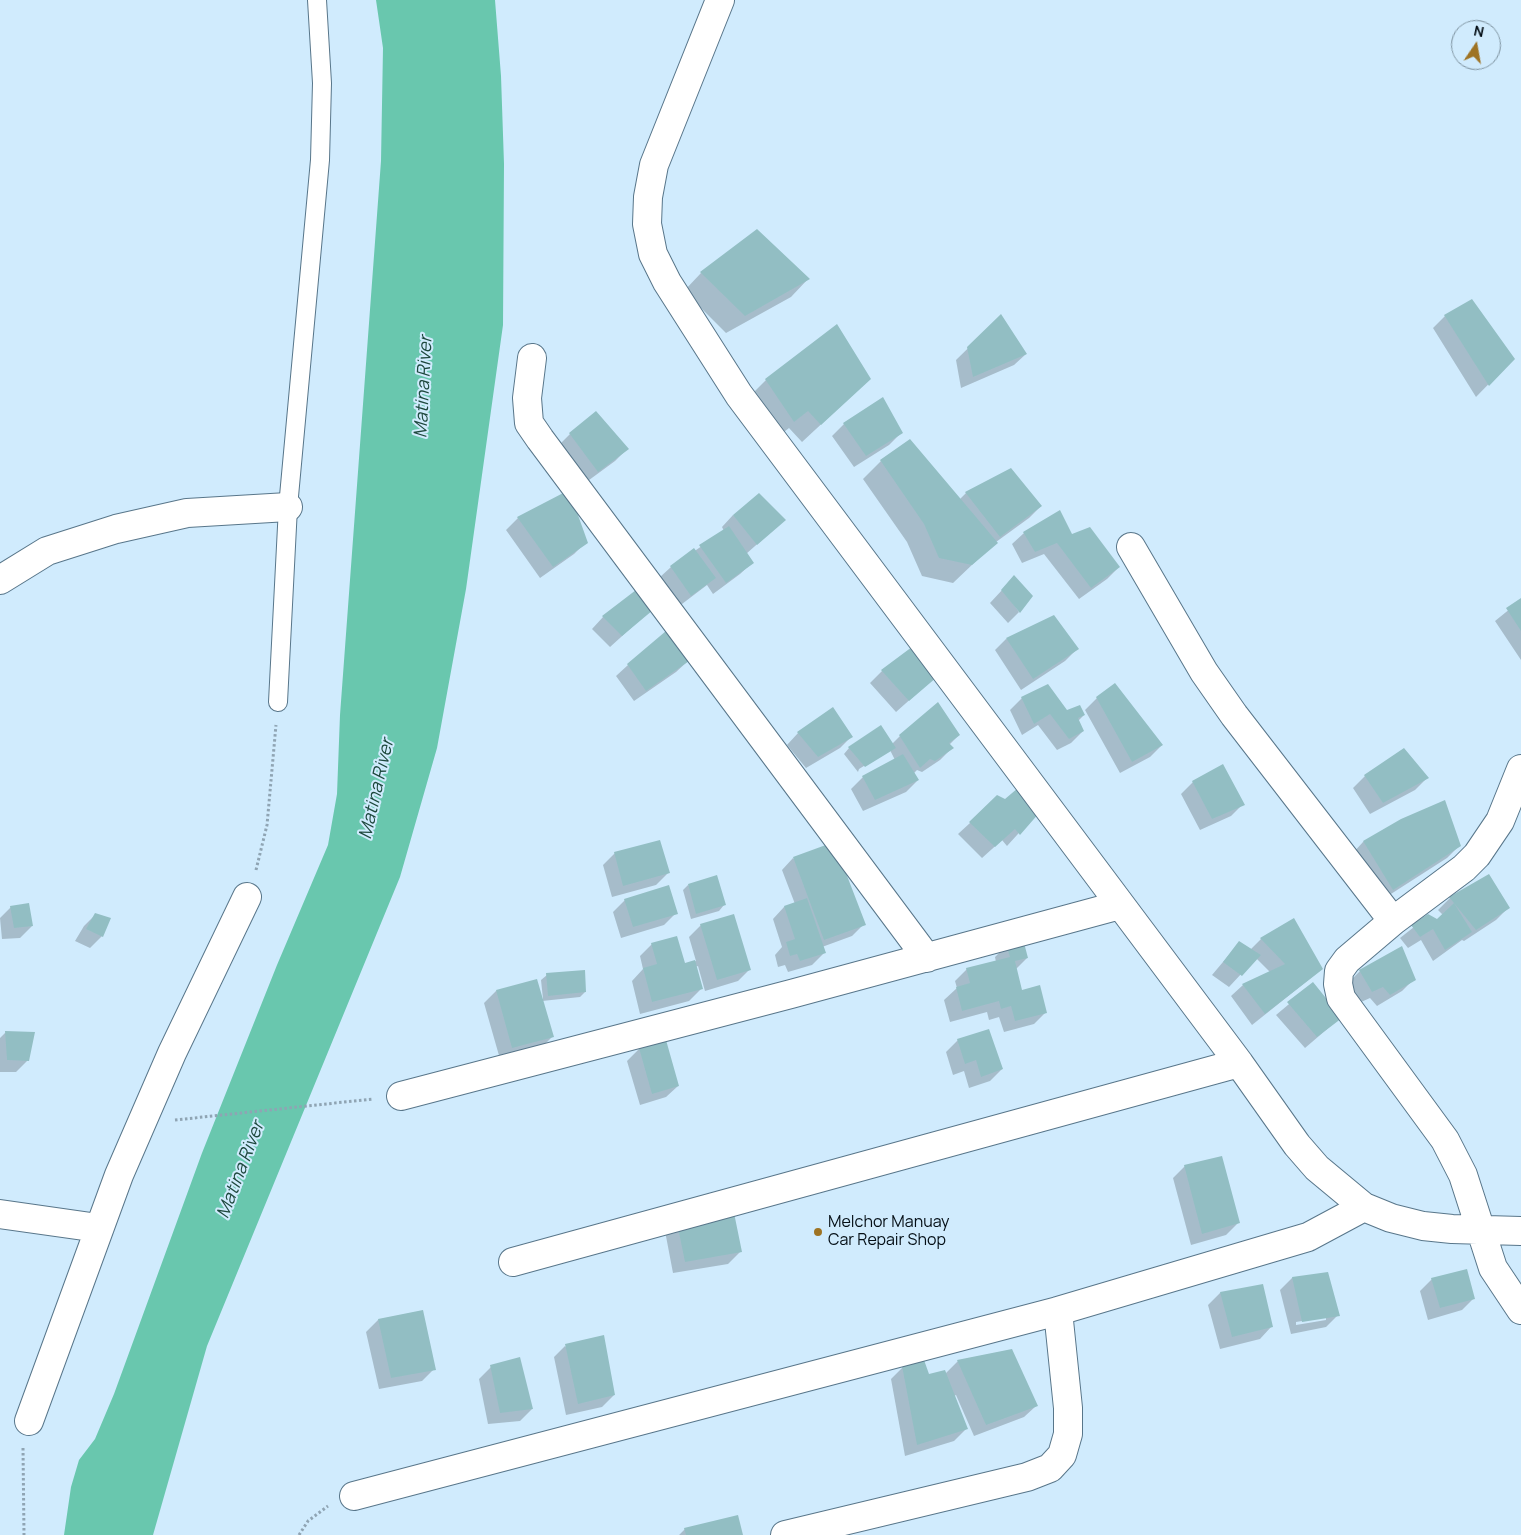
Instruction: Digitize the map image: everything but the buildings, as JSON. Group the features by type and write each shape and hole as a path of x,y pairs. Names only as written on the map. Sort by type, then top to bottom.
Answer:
{"street":[{"path":"720,0 654,165 648,196 647,224 653,254 668,282 739,395 1317,1168 1364,1207 1391,1218 1423,1226 1480,1231 1521,1231"},
{"path":"532,358 527,398 529,423 540,440 927,958"},
{"path":"0,580 47,551 116,528 187,513 288,507"},
{"path":"1131,547 1204,672 1228,708 1393,921"},
{"path":"1521,769 1500,821 1477,855 1464,868 1393,921 1347,960 1339,971 1338,984 1341,998 1444,1140 1463,1175 1480,1231 1494,1268 1521,1310"},
{"path":"29,1421 98,1228 140,1124 247,897"},
{"path":"401,1096 927,958 1120,905"},
{"path":"513,1262 1239,1063"},
{"path":"354,1496 1058,1311 1308,1237 1364,1207"},
{"path":"0,1214 98,1228"},
{"path":"785,1535 1027,1477 1050,1468 1062,1455 1068,1434 1068,1408 1058,1311"}],"lane":[{"path":"278,702 288,507 320,160 322,82 317,0"}],"path":[{"path":"247,897 267,825 278,702"},
{"path":"173,1120 366,1100"},
{"path":"24,1535 23,1452 29,1421"},
{"path":"299,1535 308,1521 324,1508 354,1496"}],"water":[{"name":"Matina River","path":"376,0 495,0 501,76 504,164 503,325 466,589 437,748 400,877 207,1346 153,1535 64,1535 71,1487 79,1460 95,1439 114,1394 202,1153 277,965 328,845 337,794 340,715 381,161 383,48"}],"place":[{"name":"Melchor Manuay Car Repair Shop","path":"818,1232"}]}
